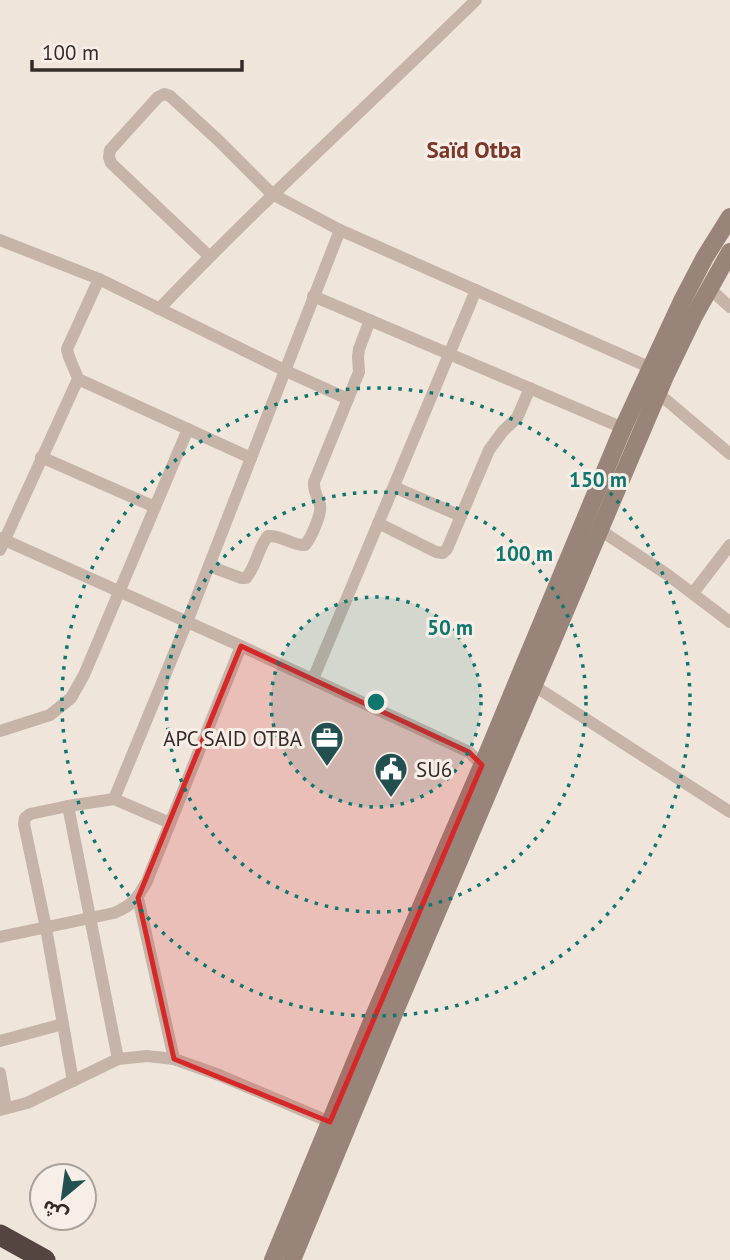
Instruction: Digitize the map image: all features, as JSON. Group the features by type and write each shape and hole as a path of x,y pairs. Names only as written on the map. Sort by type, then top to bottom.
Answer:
{"highway":[{"path":"0,1235 45,1260"}],"main road":[{"path":"273,1260 487,760 623,428 693,279 730,217"},
{"path":"292,1260 392,1018 487,760 533,685 674,357 730,252"}],"street":[{"path":"159,309 272,194 476,0"},
{"path":"209,256 111,163 109,157 110,150 158,97 164,94 170,96 218,140 272,194 340,230 651,368"},
{"path":"114,799 187,622 340,230"},
{"path":"0,240 99,279 348,399"},
{"path":"99,279 67,349 78,379 1,543 242,646 487,760"},
{"path":"709,288 730,307"},
{"path":"313,680 476,290"},
{"path":"313,296 623,428"},
{"path":"209,566 246,578 268,536 300,545 306,545 310,539 321,509 313,489 314,482 359,372 359,349 370,320"},
{"path":"78,379 251,458"},
{"path":"378,523 443,553 489,450 517,418 530,388"},
{"path":"658,393 730,454"},
{"path":"0,731 50,715 71,698 84,675 188,429"},
{"path":"41,457 155,507"},
{"path":"394,486 461,516"},
{"path":"600,530 668,575 730,622"},
{"path":"693,593 730,544"},
{"path":"0,937 114,913 129,907 138,898 242,646"},
{"path":"533,685 730,812"},
{"path":"73,1081 25,818 30,814 114,799 170,823"},
{"path":"68,806 118,1059"},
{"path":"138,898 174,1059"},
{"path":"0,1041 63,1024"},
{"path":"0,1073 3,1109 27,1103 118,1059 147,1056 174,1059 330,1122"}],"highlighted area":[{"path":"241,646 469,752 482,765 330,1122 174,1059 138,898"}],"place":[{"name":"APC SAID OTBA","path":"327,768"},
{"name":"SU6","path":"391,799"}],"district":[{"name":"Saïd Otba","path":"474,149"}]}
